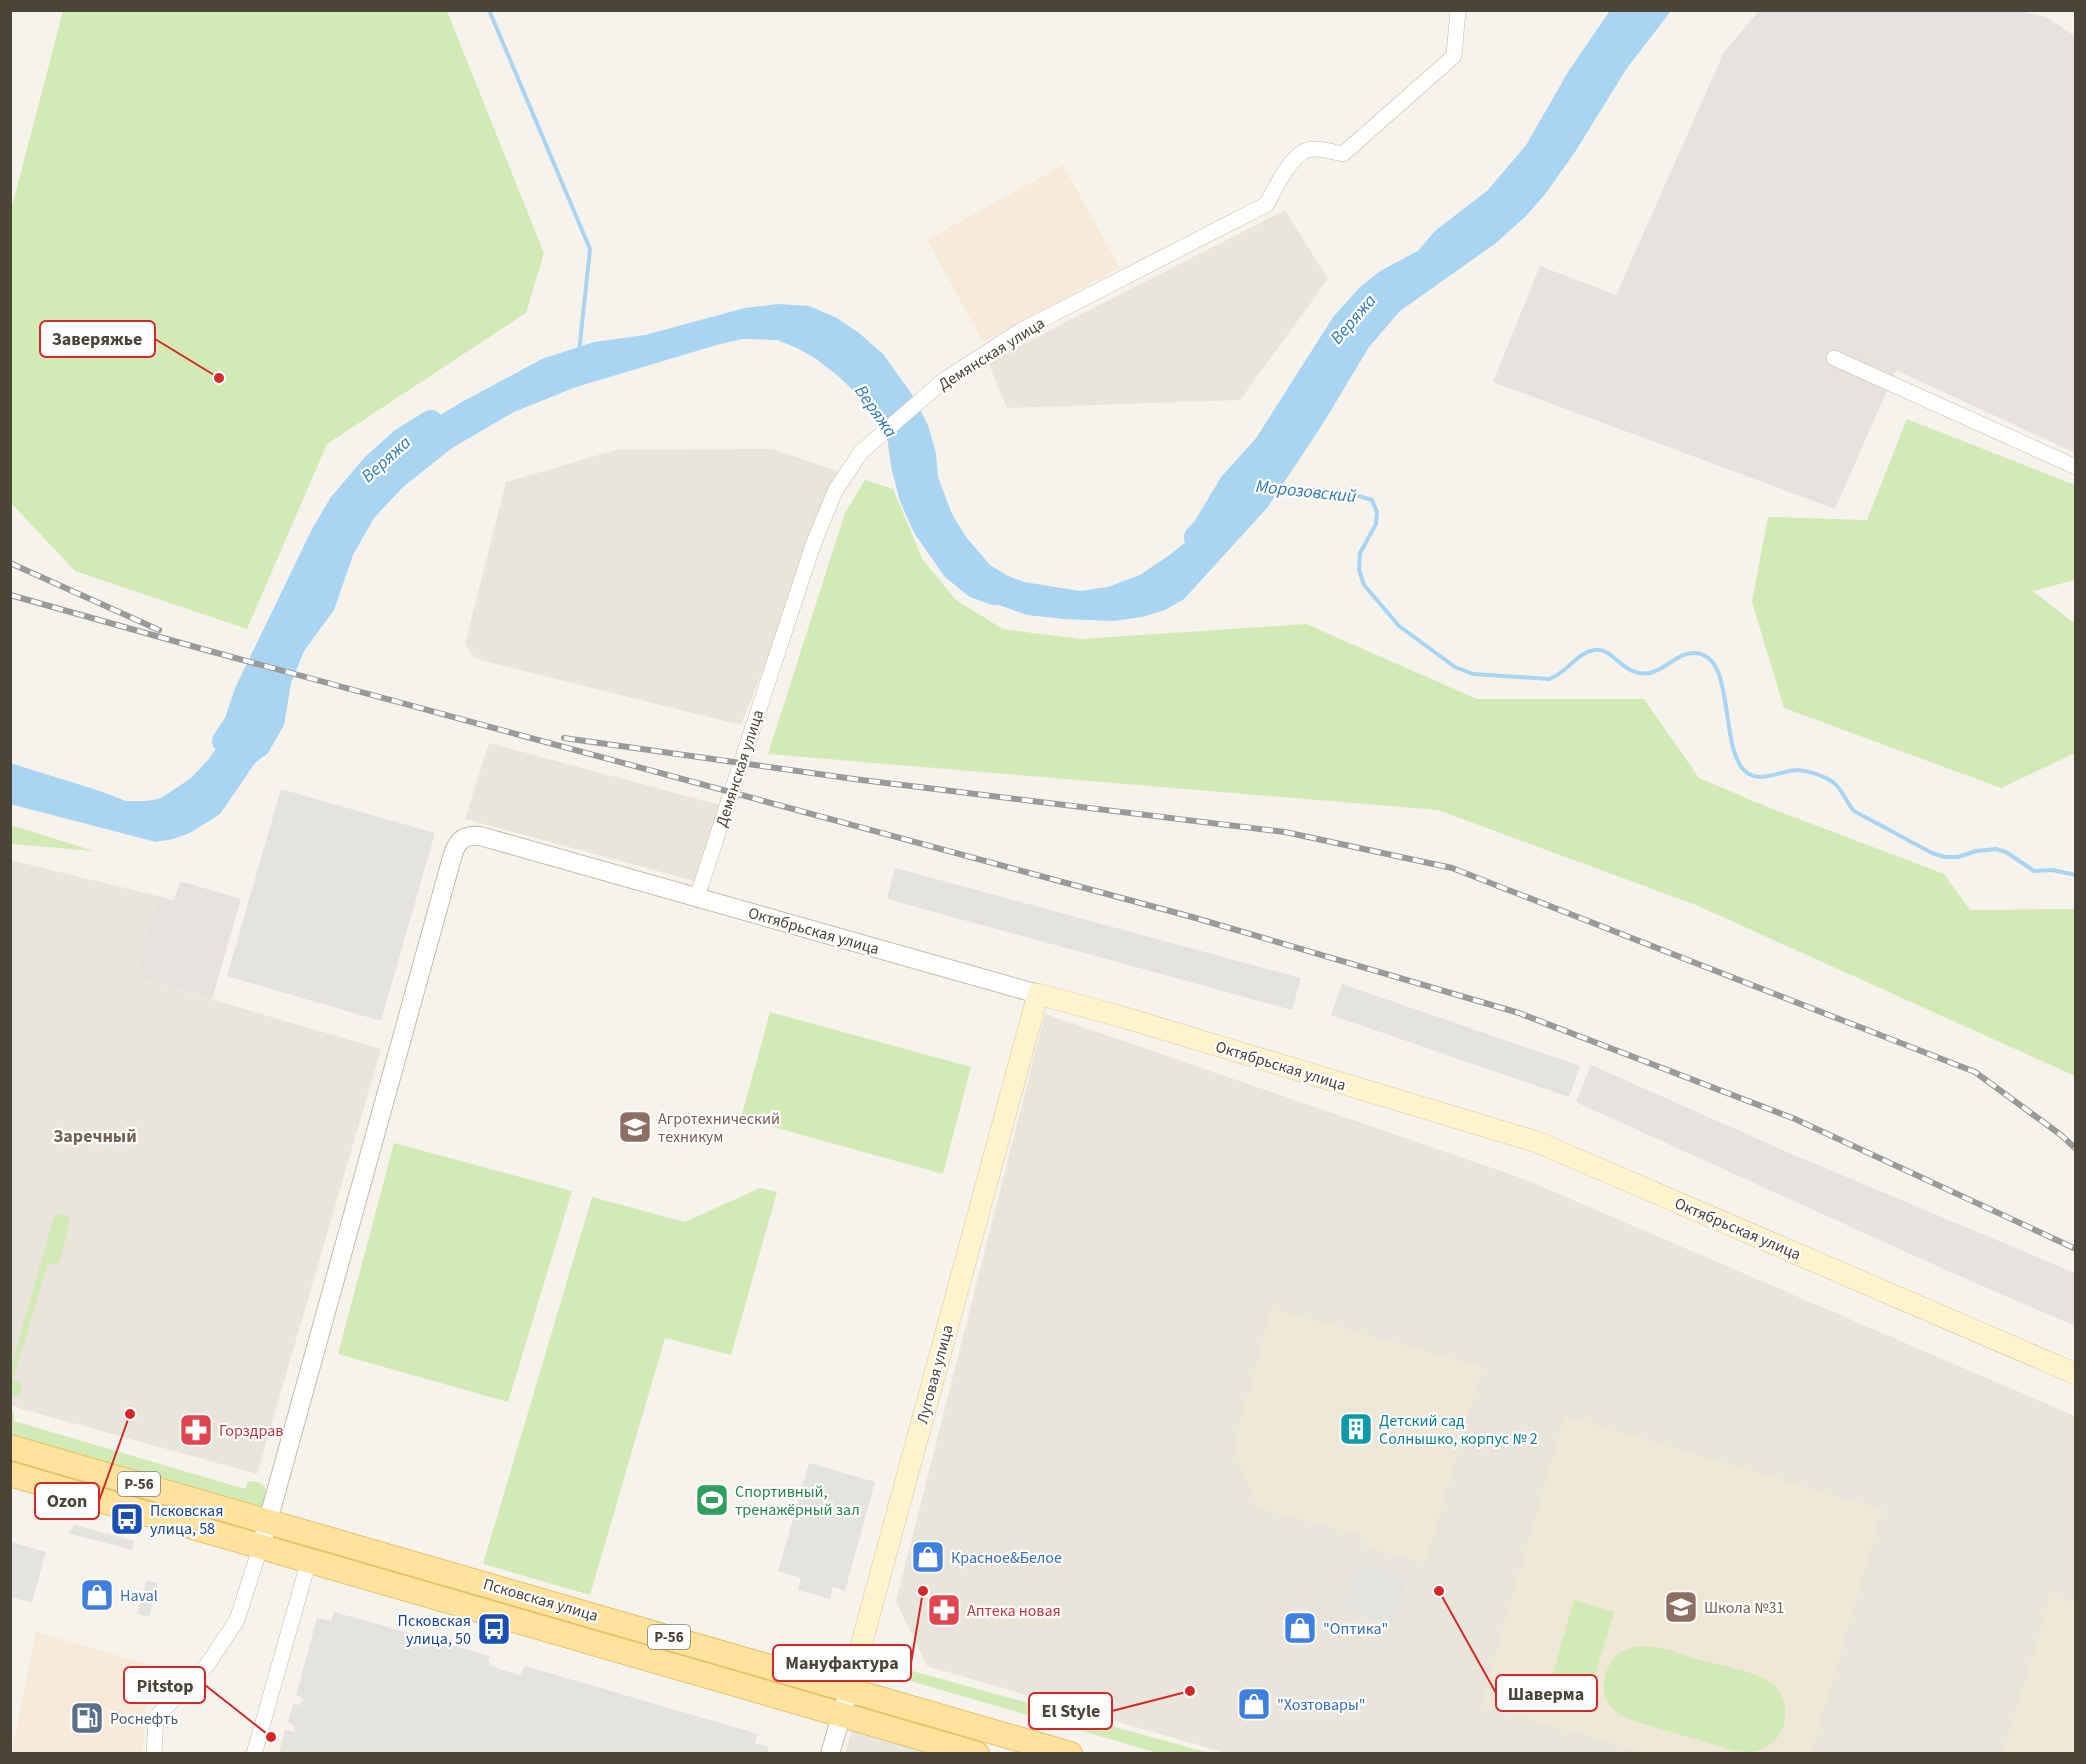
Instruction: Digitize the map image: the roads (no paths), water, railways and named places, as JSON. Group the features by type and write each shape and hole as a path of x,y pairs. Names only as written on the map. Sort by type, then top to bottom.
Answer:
{"main road":[{"name":"Октябрьская улица","path":"1038,994 1119,1016 1538,1142 2076,1374"},
{"name":"Луговая улица","path":"849,1690 1038,994"},
{"name":"Псковская улица","path":"10,1447 1070,1754"},
{"name":"Псковская улица","path":"10,1474 977,1754"}],"street":[{"name":"Демянская улица","path":"697,897 813,545 836,491 861,452 944,380 1020,331 1267,204 1296,157 1312,148 1343,154 1454,56 1458,10"},
{"path":"1834,358 2076,467"},
{"name":"Октябрьская улица","path":"267,1521 393,1063 453,854 460,840 470,835 480,836 1038,994"},
{"path":"154,1754 156,1716 207,1665 237,1620 267,1521"},
{"path":"254,1754 309,1560"},
{"name":"Луговая улица","path":"830,1754 849,1690"}],"water":[{"path":"1627,11 1671,11 1627,68 1575,152 1546,193 1526,216 1496,243 1400,311 1369,347 1324,422 1267,508 1184,599 1165,610 1142,617 1114,621 1027,615 996,604 969,583 946,555 923,515 910,483 878,422 856,393 815,358 797,348 777,340 743,339 576,387 514,412 452,448 403,487 374,518 353,555 334,610 304,651 291,683 284,725 268,753 255,763 220,814 190,833 156,842 10,804 10,763 126,801 161,798 190,779 208,760 238,717 252,691 256,671 273,646 338,516 377,461 410,434 460,403 542,359 594,342 645,335 745,308 778,304 809,306 837,318 883,354 911,393 928,425 936,453 938,477 952,514 966,537 990,565 1024,582 1080,591 1108,587 1140,575 1191,538 1217,509 1286,415 1341,331 1381,281 1404,263 1439,251 1520,184 1585,73"}],"waterway":[{"path":"489,10 590,249 579,352"},
{"name":"Веряжа","path":"1196,537 1204,529 1231,484 1266,445 1343,324 1368,296 1387,281 1426,260 1443,240 1496,199 1536,152 1579,77 1625,10"},
{"name":"Веряжа","path":"224,741 236,723 246,693 322,536 340,505 373,466 402,440 431,422"},
{"name":"Веряжа","path":"900,443 911,496 924,526 953,568 975,586 994,593"},
{"name":"Морозовский","path":"1277,486 1352,494 1372,500 1377,512 1376,524 1360,553 1359,570 1364,585 1399,626 1455,667 1473,674 1549,679 1561,673 1582,655 1594,650 1608,653 1632,671 1640,673 1656,671 1683,655 1695,653 1708,658 1717,669 1732,744 1737,760 1746,772 1765,777 1798,770 1825,778 1836,785 1854,811 1932,853 1945,857 1958,857 1976,851 1996,849 2006,852 2034,871 2052,870 2076,875"}],"railway":[{"path":"10,563 159,630"},
{"path":"10,595 1192,917 1519,1013 1795,1119 2076,1249"},
{"path":"564,738 854,779 1285,832 1452,868 1975,1072 2061,1135 2076,1149"}],"place":[{"name":"Заверяжье","path":"219,378"},
{"name":"Агротехнический техникум","path":"635,1127"},
{"name":"Ozon","path":"130,1414"},
{"name":"Детский сад Солнышко, корпус № 2","path":"1356,1429"},
{"name":"Горздрав","path":"196,1430"},
{"name":"Спортивный, тренажёрный зал","path":"712,1500"},
{"name":"Псковская улица, 58","path":"127,1519"},
{"name":"Красное&Белое","path":"928,1557"},
{"name":"Мануфактура","path":"923,1591"},
{"name":"Шаверма","path":"1439,1591"},
{"name":"Haval","path":"97,1595"},
{"name":"Школа №31","path":"1681,1607"},
{"name":"Аптека новая","path":"944,1610"},
{"name":"\"Оптика\"","path":"1300,1628"},
{"name":"Псковская улица, 50","path":"494,1629"},
{"name":"El Style","path":"1190,1691"},
{"name":"\"Хозтовары\"","path":"1254,1704"},
{"name":"Роснефть","path":"87,1718"},
{"name":"Pitstop","path":"271,1737"}],"district":[{"name":"Заречный","path":"95,1136"}]}
